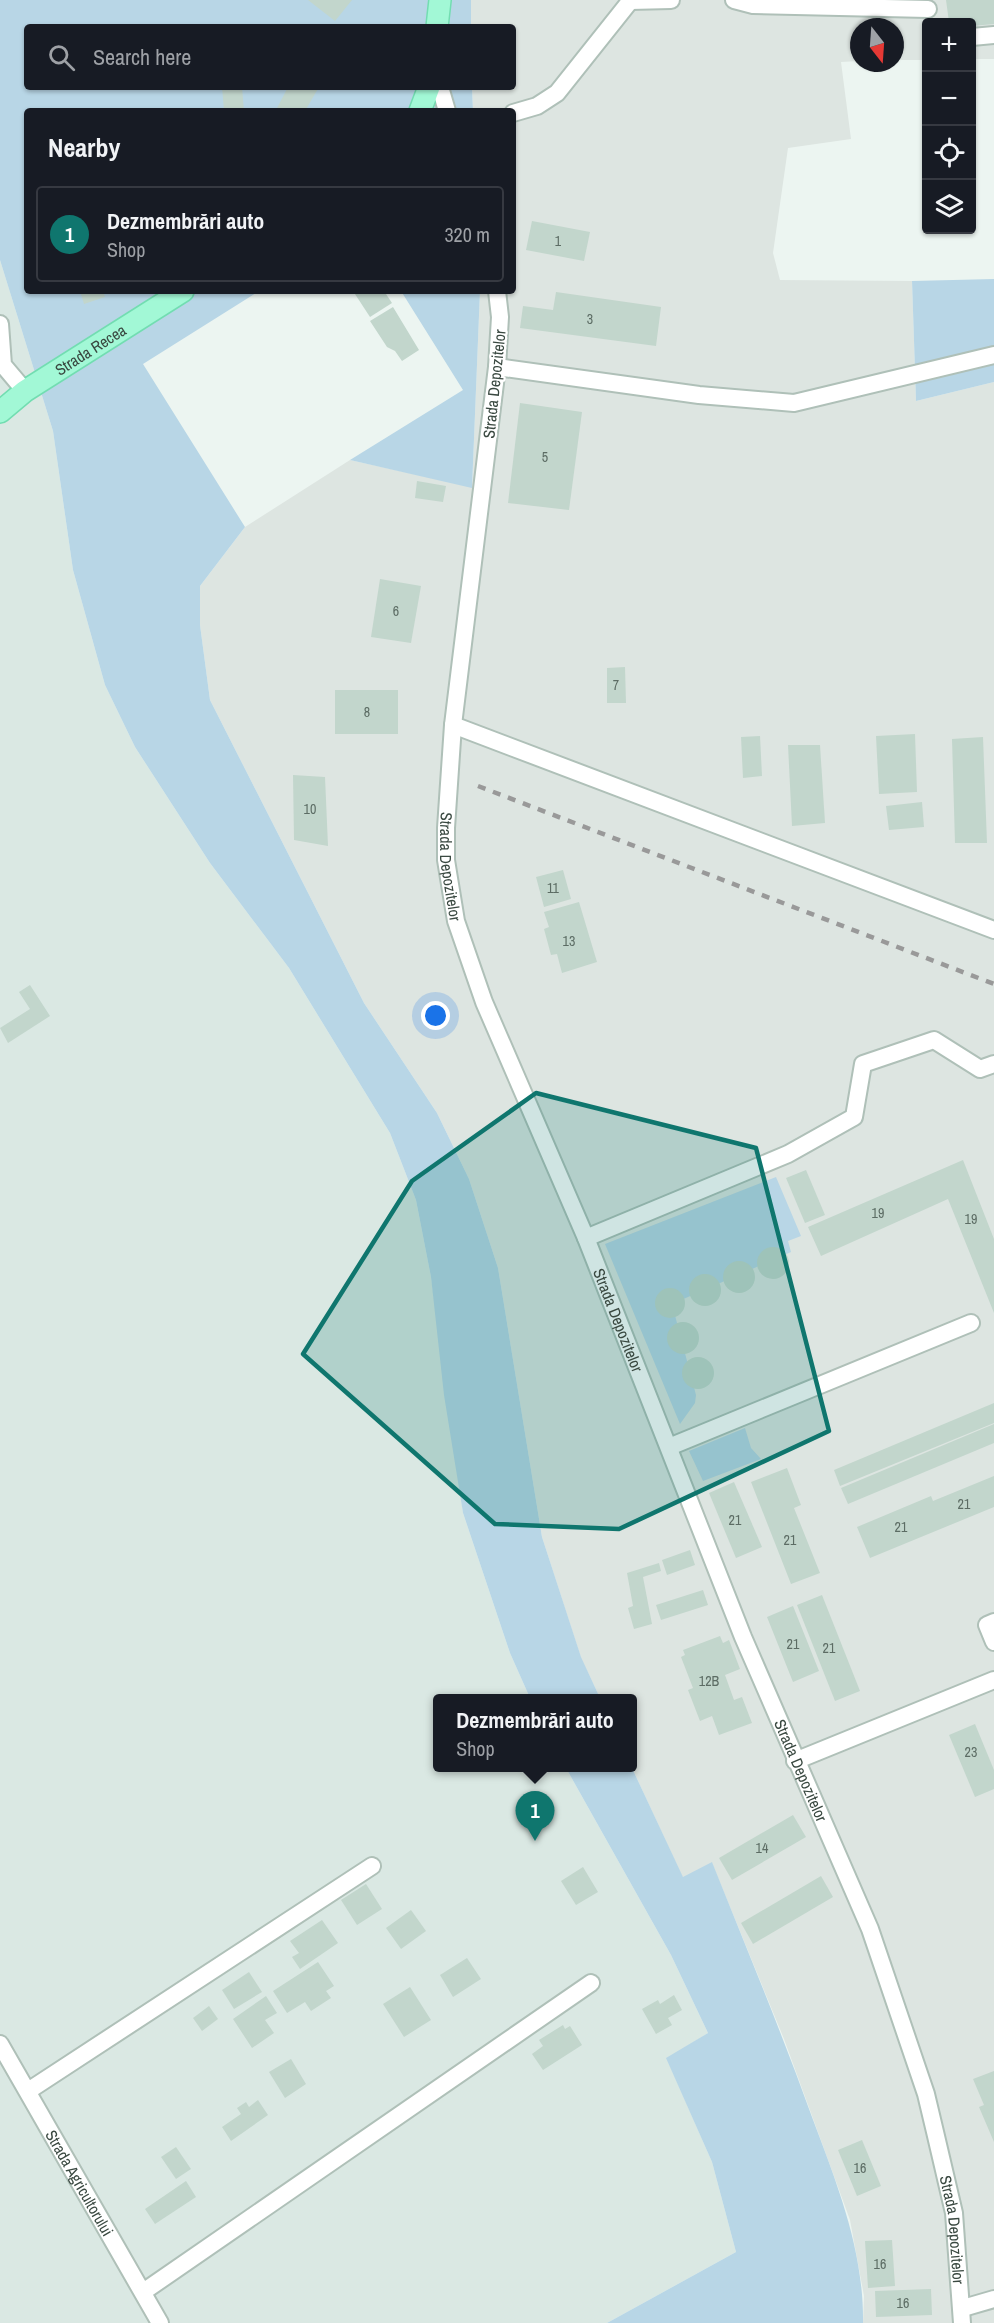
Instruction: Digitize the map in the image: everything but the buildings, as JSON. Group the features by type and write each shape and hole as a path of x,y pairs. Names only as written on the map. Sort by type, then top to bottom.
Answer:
{"main road":[{"path":"438,24 440,0"},
{"path":"421,108 428,90"},
{"name":"Strada Recea","path":"0,412 25,391 178,294"}],"street":[{"path":"516,112 537,106 557,93 631,1 671,0"},
{"path":"734,0 928,10"},
{"path":"976,37 994,35"},
{"path":"441,90 446,108"},
{"name":"Strada Depozitelor","path":"497,294 500,317 497,367 453,725 446,860 456,921 484,1002 586,1238 743,1637 870,1929 926,2094 954,2213 962,2316"},
{"path":"0,324 3,365 25,391"},
{"path":"497,367 699,395 794,403 994,355"},
{"path":"453,725 994,930"},
{"path":"586,1238 788,1154 854,1117 863,1064 934,1040 980,1069 994,1064"},
{"path":"669,1447 970,1323"},
{"path":"994,1622 987,1625 994,1642"},
{"path":"795,1761 994,1680"},
{"path":"28,2091 372,1866"},
{"path":"143,2292 591,1983"},
{"name":"Strada Agricultorului","path":"0,2044 160,2323"},
{"path":"962,2316 994,2299"}],"highlighted area":[{"path":"536,1093 756,1148 829,1431 619,1529 495,1524 303,1354 412,1181"}],"shaded area":[{"path":"0,0 471,0 471,24 24,24 24,90 472,90 473,108 24,108 24,294 254,294 143,364 245,527 200,586 200,625 210,700 364,1003 437,1113 469,1179 498,1268 542,1537 581,1657 598,1694 528,1694 510,1653 463,1513 444,1395 431,1277 416,1200 390,1133 289,968 210,863 135,747 105,685 73,570 53,431 0,260"},
{"path":"471,0 994,0 994,59 976,59 976,18 922,18 922,60 904,60 904,18 850,18 850,62 841,62 851,139 788,148 773,253 780,280 912,281 916,401 994,382 994,2323 863,2323 864,2296 850,2220 784,2039 712,1863 683,1878 634,1772 637,1772 637,1694 598,1694 581,1658 542,1537 498,1268 469,1179 437,1113 364,1003 210,700 200,625 200,586 245,527 350,460 472,487 480,294 516,294 516,108 473,108 472,90 516,90 516,24 471,24"},
{"path":"0,260 53,431 73,570 105,685 135,747 210,863 289,968 390,1133 416,1200 431,1277 463,1513 510,1653 528,1694 433,1694 433,1772 568,1772 671,1955 708,2033 667,2059 712,2162 736,2252 607,2323 0,2323"},
{"path":"994,279 994,382 916,401 912,281"},
{"path":"403,294 480,294 472,488 350,460 463,390"},
{"path":"776,1177 801,1236 788,1241 791,1252 672,1304 696,1395 695,1403 680,1424 605,1244"},
{"path":"745,1428 751,1448 761,1459 703,1481 689,1451"},
{"path":"568,1772 634,1772 683,1877 712,1862 831,2167 854,2243 859,2269 863,2323 607,2323 736,2252 712,2162 666,2058 708,2033 671,1955"}],"railway":[{"path":"478,786 994,984"}],"place":[{"name":"Dezmembrări auto","path":"535,1841"}]}
